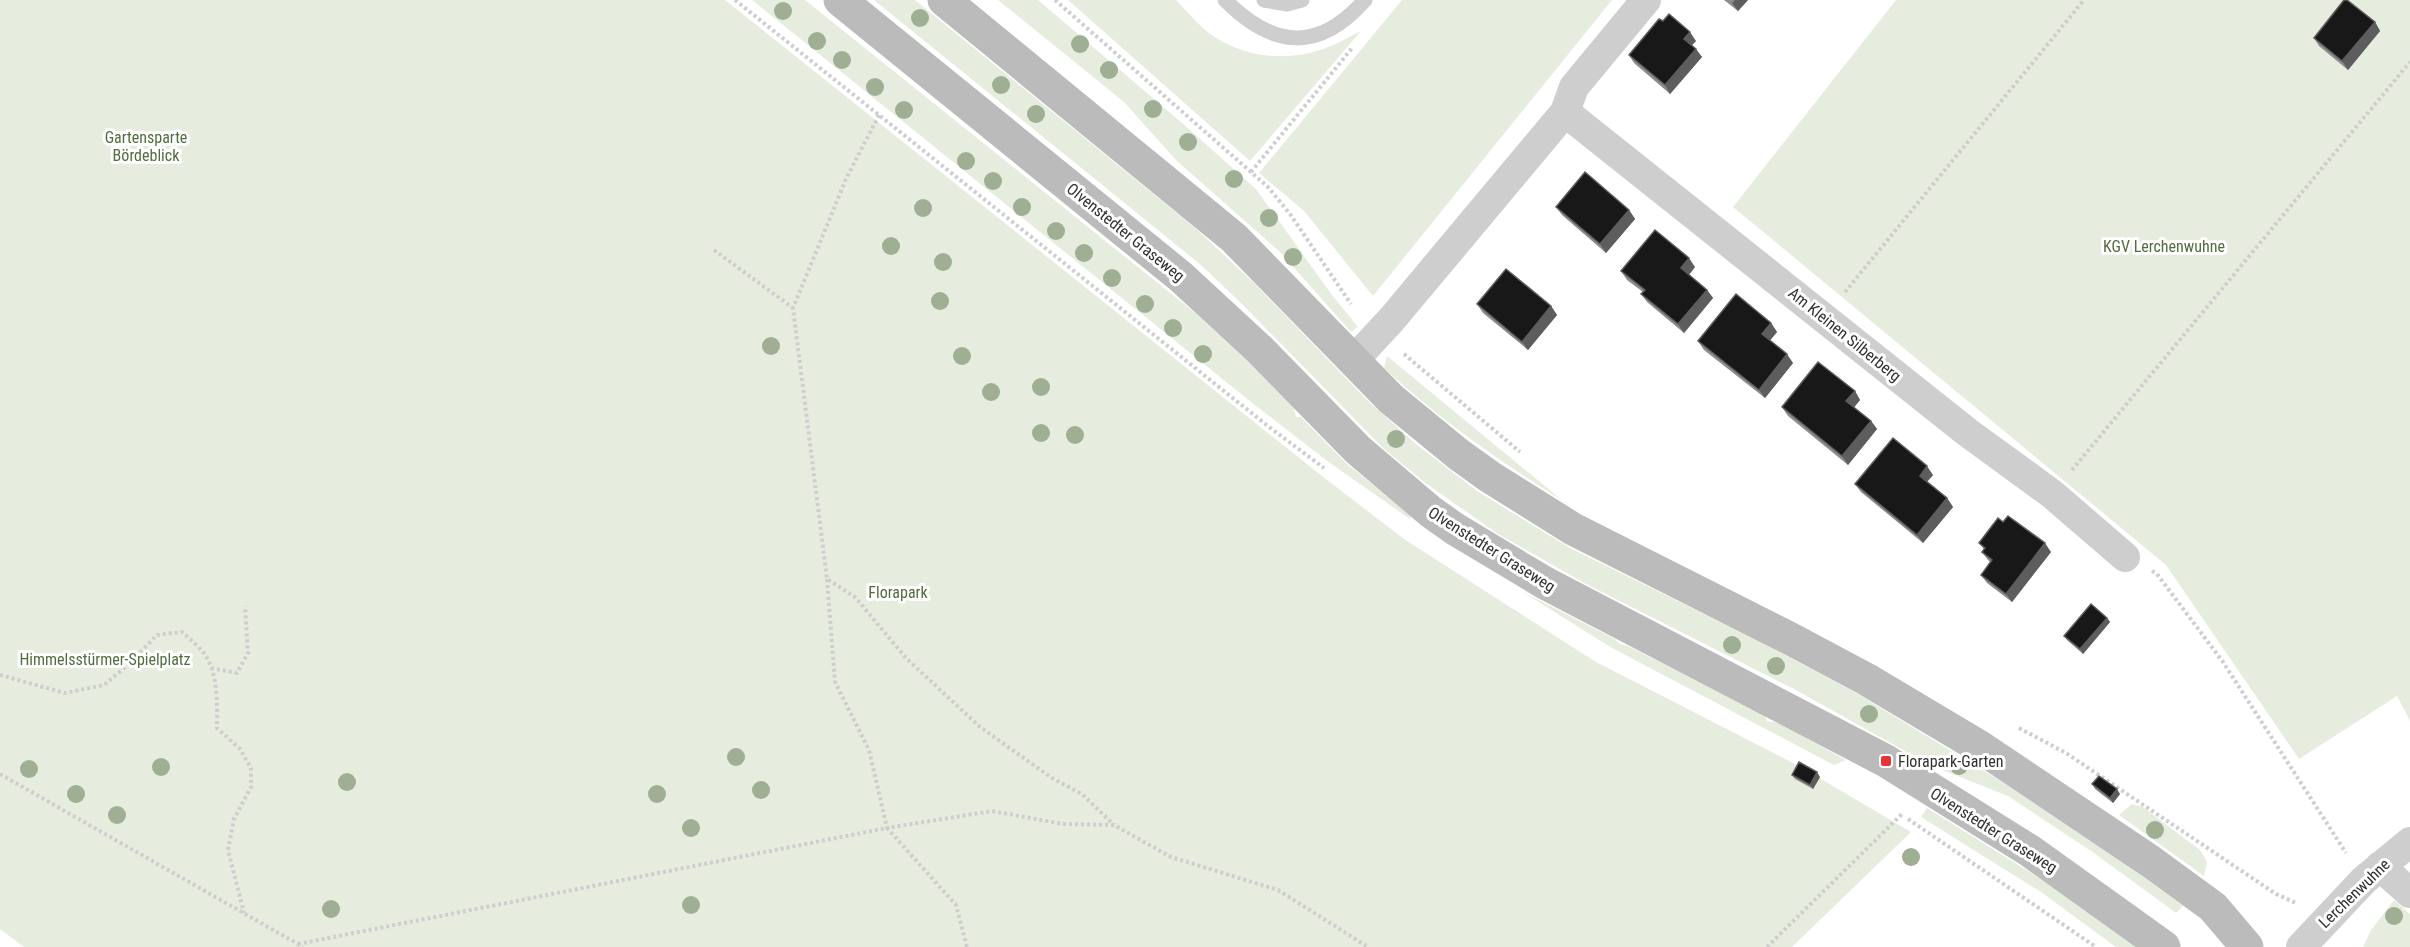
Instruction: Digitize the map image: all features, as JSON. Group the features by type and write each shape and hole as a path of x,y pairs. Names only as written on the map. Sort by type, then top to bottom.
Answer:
{"main road":[{"name":"Olvenstedter Graseweg","path":"840,0 1168,266 1260,351 1358,450 1431,512 1464,535 1545,583 1886,761 2030,851 2164,947"},
{"path":"944,0 1234,238 1353,361 1415,420 1506,488 1573,529 1841,666 1980,747 2150,861 2213,907 2247,947"}],"street":[{"path":"1353,361 1392,319 1565,112 1574,87 1646,0"},
{"name":"Am Kleinen Silberberg","path":"1565,112 1967,432 2052,494 2125,557"},
{"name":"Lerchenwuhne","path":"2301,947 2372,873 2410,842"},
{"path":"2372,873 2410,893"}],"lane":[{"path":"1225,0 1264,30 1280,35 1311,38 1334,29 1365,0"},
{"path":"1264,0 1287,4 1302,0"}],"path":[{"path":"1055,0 1268,187 1290,214 1356,310"},
{"path":"1824,317 2084,0"},
{"path":"1251,172 1354,45"},
{"path":"2067,476 2410,62"},
{"path":"879,115 846,179 793,308 827,579 835,682 869,750 887,828 956,905 967,947"},
{"path":"714,250 793,308"},
{"path":"2125,557 2157,574 2223,662 2372,873"},
{"path":"827,579 855,597 906,658 980,727 1052,778 1082,794 1114,825 1171,857 1278,890 1368,947"},
{"path":"211,668 237,673 248,653 245,606"},
{"path":"0,675 65,693 104,685 157,635 182,632 204,654 211,668 218,703 217,728 240,749 251,768 251,788 234,819 228,850 244,913"},
{"path":"0,774 301,946 887,828 992,811 1063,824 1114,825"},
{"path":"1767,947 1902,814"}],"green space":[{"name":"Florapark","path":"0,0 725,0 1404,539 1596,662 1799,766 1911,832 1792,947 24,947 0,929"},
{"path":"752,0 805,0 1194,312 1255,368 1294,408 1296,417 1301,417 1346,463 1411,516 1410,519 1330,463 1256,406"},
{"path":"874,0 915,0 1194,227 1254,283 1367,400 1416,444 1477,491 1570,548 1759,641 1853,691 2007,785 2136,871 2183,906 2176,913 2094,853 2008,796 1930,765 1794,689 1586,584 1498,534 1424,482 1384,449 1201,265"},
{"path":"998,0 1038,0 1256,189 1332,295 1358,327 1351,332 1281,253 1176,160 1124,102"},
{"path":"1068,0 1176,0 1205,30 1218,39 1247,52 1262,55 1292,56 1308,53 1333,45 1361,31 1250,161"},
{"path":"1402,0 1612,0 1373,296 1304,211 1259,173"},
{"name":"KGV Lerchenwuhne","path":"1896,0 2410,0 2410,721 2397,696 2299,759 2166,565 1733,207"},
{"path":"1387,356 1563,501 1493,455 1426,405 1384,368"},
{"path":"1523,592 1615,639 1620,644 1764,714 1767,721 1779,723 1846,760 1834,765 1612,648"},
{"path":"2132,804 2143,807 2200,850 2207,862 2204,876 2119,815"},
{"path":"1927,808 2076,901 2085,911 2090,912 2138,947 2116,947 2041,892 1921,817"},
{"path":"2394,900 2410,914 2410,947 2363,947 2371,930"}],"building":[{"path":"2344,0 2375,22 2342,61 2314,38"},
{"path":"1669,14 1690,32 1684,39 1696,49 1665,85 1629,55 1659,19 1663,21"},
{"path":"1585,172 1629,210 1600,244 1556,207"},
{"path":"1655,230 1689,258 1681,268 1707,290 1678,324 1641,294 1645,290 1621,271"},
{"path":"1506,269 1551,306 1522,342 1477,304"},
{"path":"1736,294 1771,323 1762,334 1787,354 1759,390 1698,341"},
{"path":"1818,362 1855,391 1846,401 1871,421 1842,456 1782,407"},
{"path":"1893,438 1927,466 1920,476 1947,498 1917,535 1855,484"},
{"path":"2008,516 2045,543 2006,594 1981,575 1992,560 1982,552 1985,548 1979,543 1998,518 2003,522"},
{"path":"2091,604 2107,618 2080,649 2064,636"},
{"path":"1799,762 1817,772 1810,785 1792,775"},
{"path":"2099,776 2117,789 2110,798 2092,784"}],"place":[{"name":"Florapark-Garten","path":"1886,761"}],"park label":[{"name":"Gartensparte Bördeblick","path":"146,146"},
{"name":"Himmelsstürmer-Spielplatz","path":"105,659"}]}
